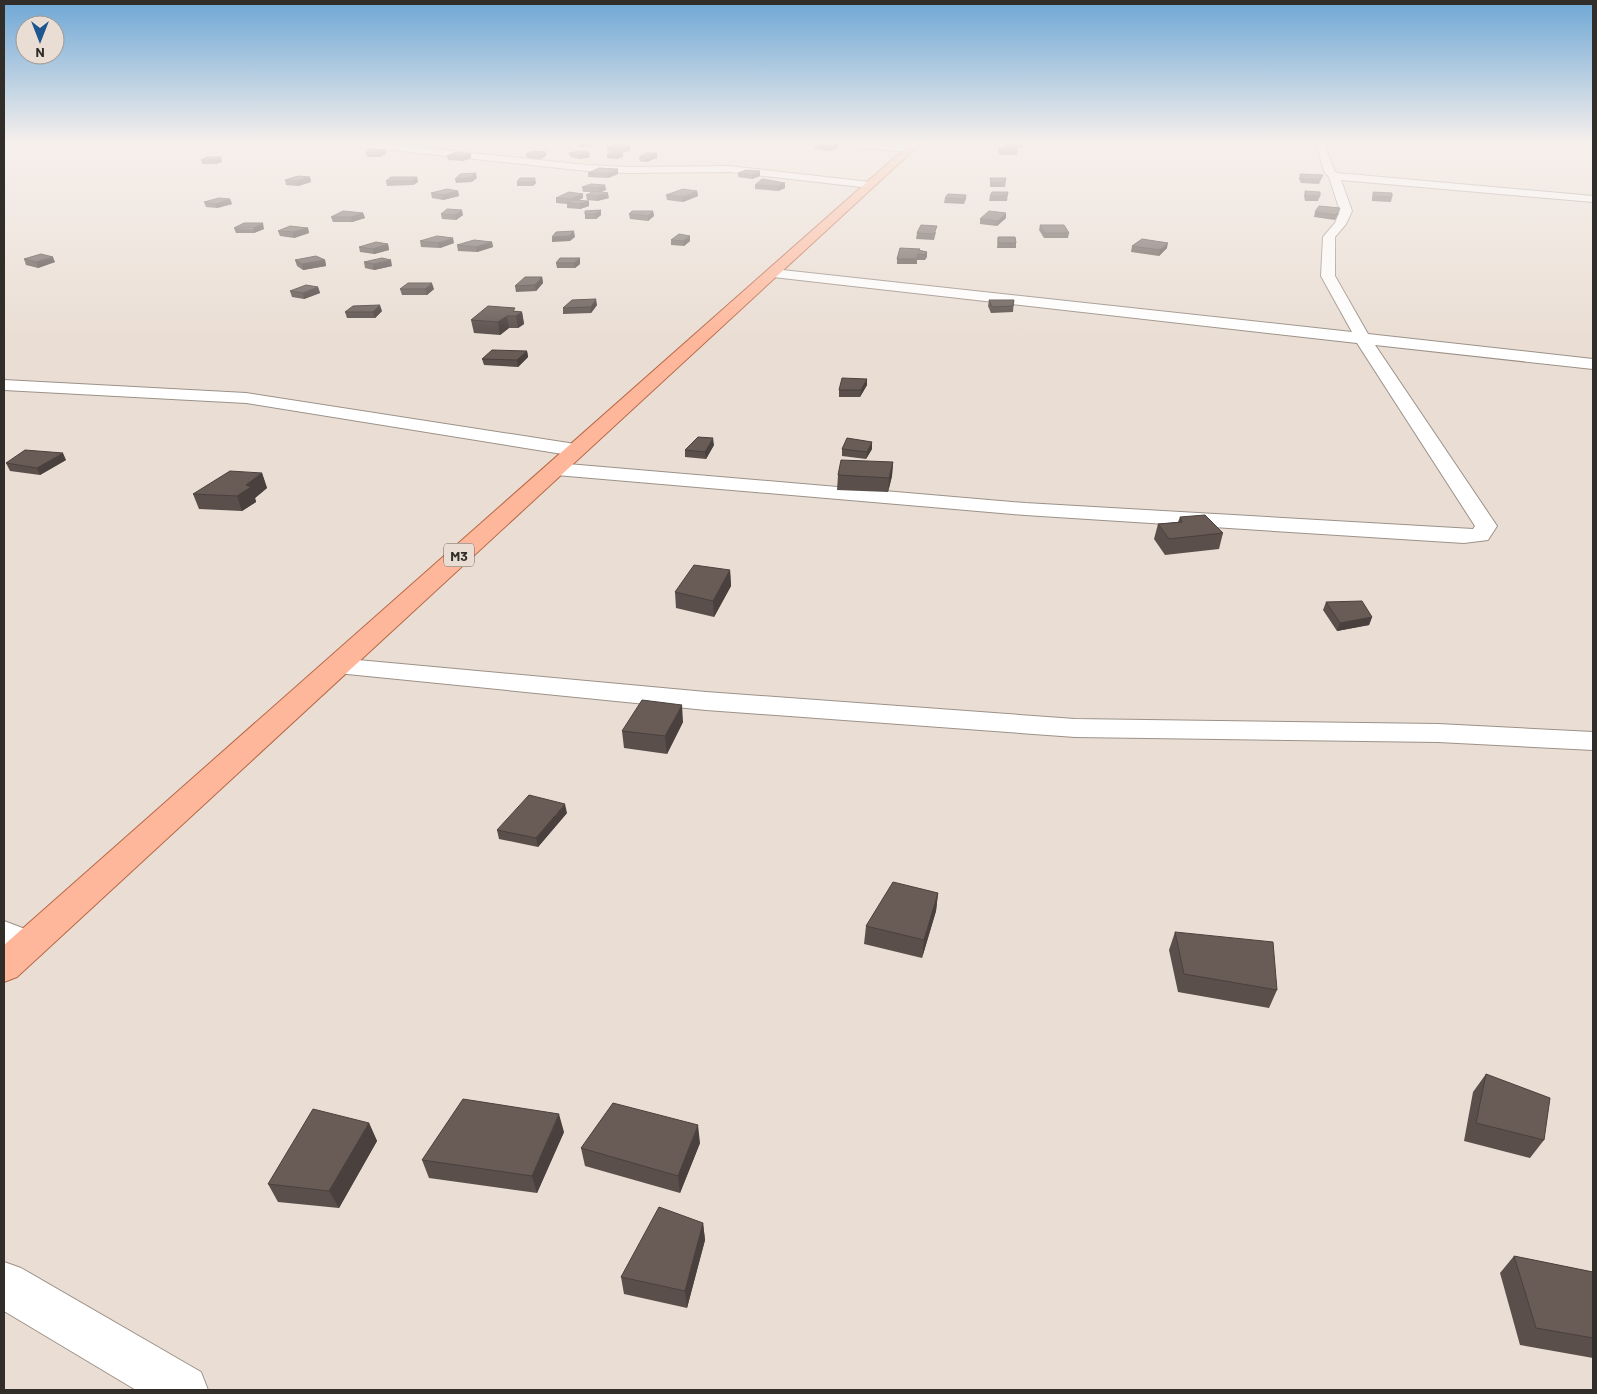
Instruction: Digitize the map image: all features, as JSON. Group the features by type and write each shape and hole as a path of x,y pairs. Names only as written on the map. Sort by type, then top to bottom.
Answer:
{"main road":[{"name":"M3","path":"12,949 336,666 843,209"}],"street":[{"path":"556,469 1025,509 1464,536 1480,535 1486,526 1363,339 1328,276 1328,237 1340,224 1345,209"},
{"path":"773,272 1593,364"},
{"path":"4,385 246,398 575,450"},
{"path":"336,666 706,701 1075,728 1438,733 1593,741"},
{"path":"4,1285 183,1390"}],"building":[{"path":"447,209 462,210 455,215 441,214"},
{"path":"1317,209 1339,209 1336,215 1315,212"},
{"path":"601,210 595,214 585,214 585,211"},
{"path":"343,211 363,213 351,217 331,217"},
{"path":"632,211 653,211 648,216 629,214"},
{"path":"989,211 1006,213 998,221 980,219"},
{"path":"244,223 263,223 253,228 234,228"},
{"path":"921,225 937,226 934,234 917,233"},
{"path":"1040,225 1064,225 1069,233 1044,233"},
{"path":"290,226 308,228 293,232 278,231"},
{"path":"574,231 569,236 552,237 556,232"},
{"path":"679,234 690,236 683,241 671,240"},
{"path":"437,236 453,238 438,243 420,241"},
{"path":"998,237 1015,237 1016,243 998,243"},
{"path":"1142,239 1168,243 1160,250 1132,246"},
{"path":"474,240 492,242 476,247 457,245"},
{"path":"376,242 388,244 373,249 359,247"},
{"path":"900,248 920,249 918,250 927,252 925,255 918,254 917,259 897,259"},
{"path":"41,254 53,257 36,262 24,259"},
{"path":"316,256 325,260 302,264 295,260"},
{"path":"382,258 391,260 373,264 364,262"},
{"path":"560,258 580,258 574,263 556,263"},
{"path":"525,277 542,277 535,285 515,286"},
{"path":"408,283 432,283 425,289 400,289"},
{"path":"306,285 318,287 303,293 290,291"},
{"path":"596,299 591,307 563,308 572,300"},
{"path":"989,300 1014,300 1013,306 992,307"},
{"path":"380,305 373,312 345,312 353,306"},
{"path":"488,306 515,308 513,311 522,312 516,316 507,316 498,322 471,320"},
{"path":"492,350 527,351 517,360 482,359"},
{"path":"842,378 867,379 861,390 839,390"},
{"path":"698,437 713,438 705,452 685,450"},
{"path":"847,438 872,442 867,452 842,449"},
{"path":"25,450 63,453 37,468 6,463"},
{"path":"841,460 893,462 889,478 838,475"},
{"path":"230,471 262,473 246,485 251,487 237,496 193,494"},
{"path":"1205,515 1223,533 1169,539 1158,524 1182,522 1180,517"},
{"path":"694,565 730,570 713,601 675,592"},
{"path":"1362,601 1372,617 1340,623 1326,602"},
{"path":"642,700 682,705 665,736 622,731"},
{"path":"529,795 565,804 536,838 497,830"},
{"path":"893,882 938,893 924,940 866,926"},
{"path":"1175,932 1273,942 1277,990 1184,974"},
{"path":"1486,1074 1550,1098 1544,1140 1476,1123"},
{"path":"463,1099 559,1114 532,1176 422,1160"},
{"path":"613,1103 698,1125 678,1176 581,1148"},
{"path":"313,1109 369,1123 329,1191 268,1184"},
{"path":"659,1207 703,1223 685,1291 621,1277"},
{"path":"1514,1256 1593,1272 1593,1338 1536,1328"}]}
